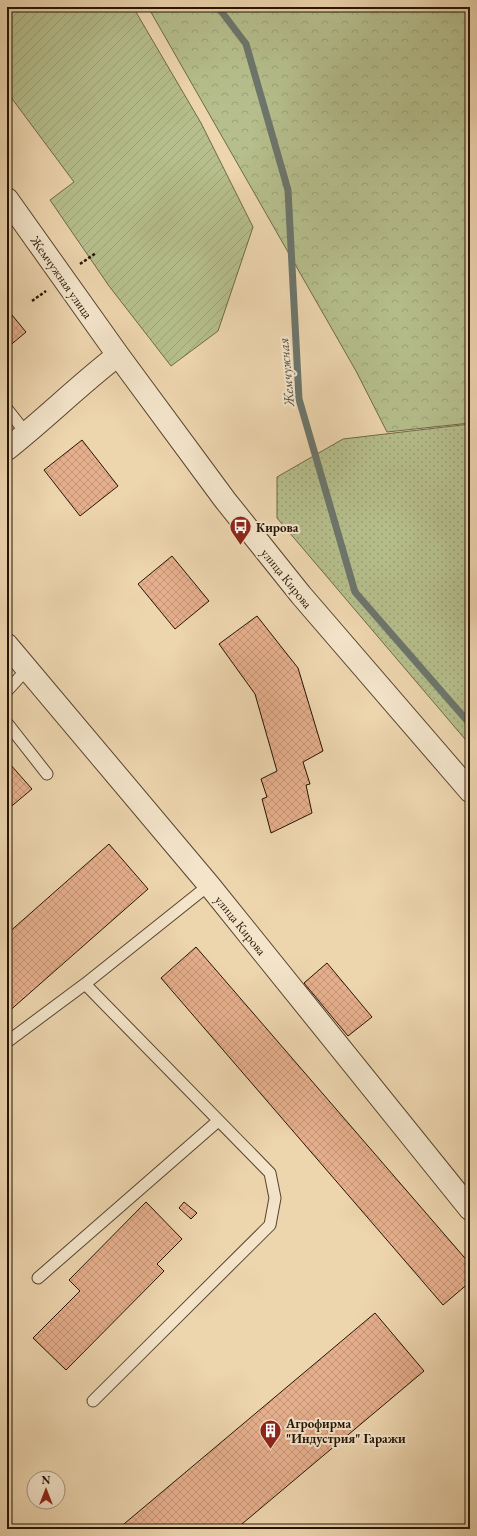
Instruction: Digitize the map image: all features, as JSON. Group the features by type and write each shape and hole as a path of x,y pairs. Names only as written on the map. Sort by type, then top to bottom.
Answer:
{"street":[{"name":"Жемчужная улица","path":"7,199 118,355"},
{"path":"7,449 90,377 118,355"},
{"name":"улица Кирова","path":"118,355 225,500 301,595 470,790"},
{"name":"улица Кирова","path":"7,645 209,885 470,1209"}],"lane":[{"path":"7,409 26,434"},
{"path":"7,691 26,668"},
{"path":"7,723 47,774"},
{"path":"7,1042 85,984 209,885"},
{"path":"85,984 270,1173 275,1198 270,1225 93,1401"},
{"path":"38,1278 218,1121"}],"green space":[{"path":"7,7 133,7 201,123 253,227 218,331 171,366 109,286 50,200 74,182 7,92"},
{"path":"148,7 470,7 470,423 387,432 356,371"},
{"path":"470,424 470,745 277,518 277,477 343,439"}],"building":[{"path":"7,309 26,332 7,348"},
{"path":"82,440 118,486 80,516 44,470"},
{"path":"172,556 209,601 175,629 138,584"},
{"path":"257,616 298,668 323,751 303,762 310,784 306,785 312,813 271,833 262,799 267,797 261,779 277,771 255,694 219,644"},
{"path":"9,763 32,789 7,810 7,765"},
{"path":"109,844 148,889 7,1013 7,934"},
{"path":"196,947 470,1264 470,1282 443,1305 161,978"},
{"path":"327,963 372,1017 348,1036 304,983"},
{"path":"146,1202 182,1239 157,1264 164,1271 66,1370 33,1338 80,1291 69,1280"},
{"path":"184,1202 197,1213 191,1219 179,1208"},
{"name":"Агрофирма \"Индустрия\" Гаражи","path":"375,1313 424,1371 236,1529 118,1529"}],"waterway":[{"name":"Жемчужная","path":"218,7 246,44 288,190 299,399 355,592 470,724"}],"place":[{"name":"Кирова","path":"240,546"},
{"name":"Агрофирма \"Индустрия\" Гаражи","path":"271,1450"}]}
